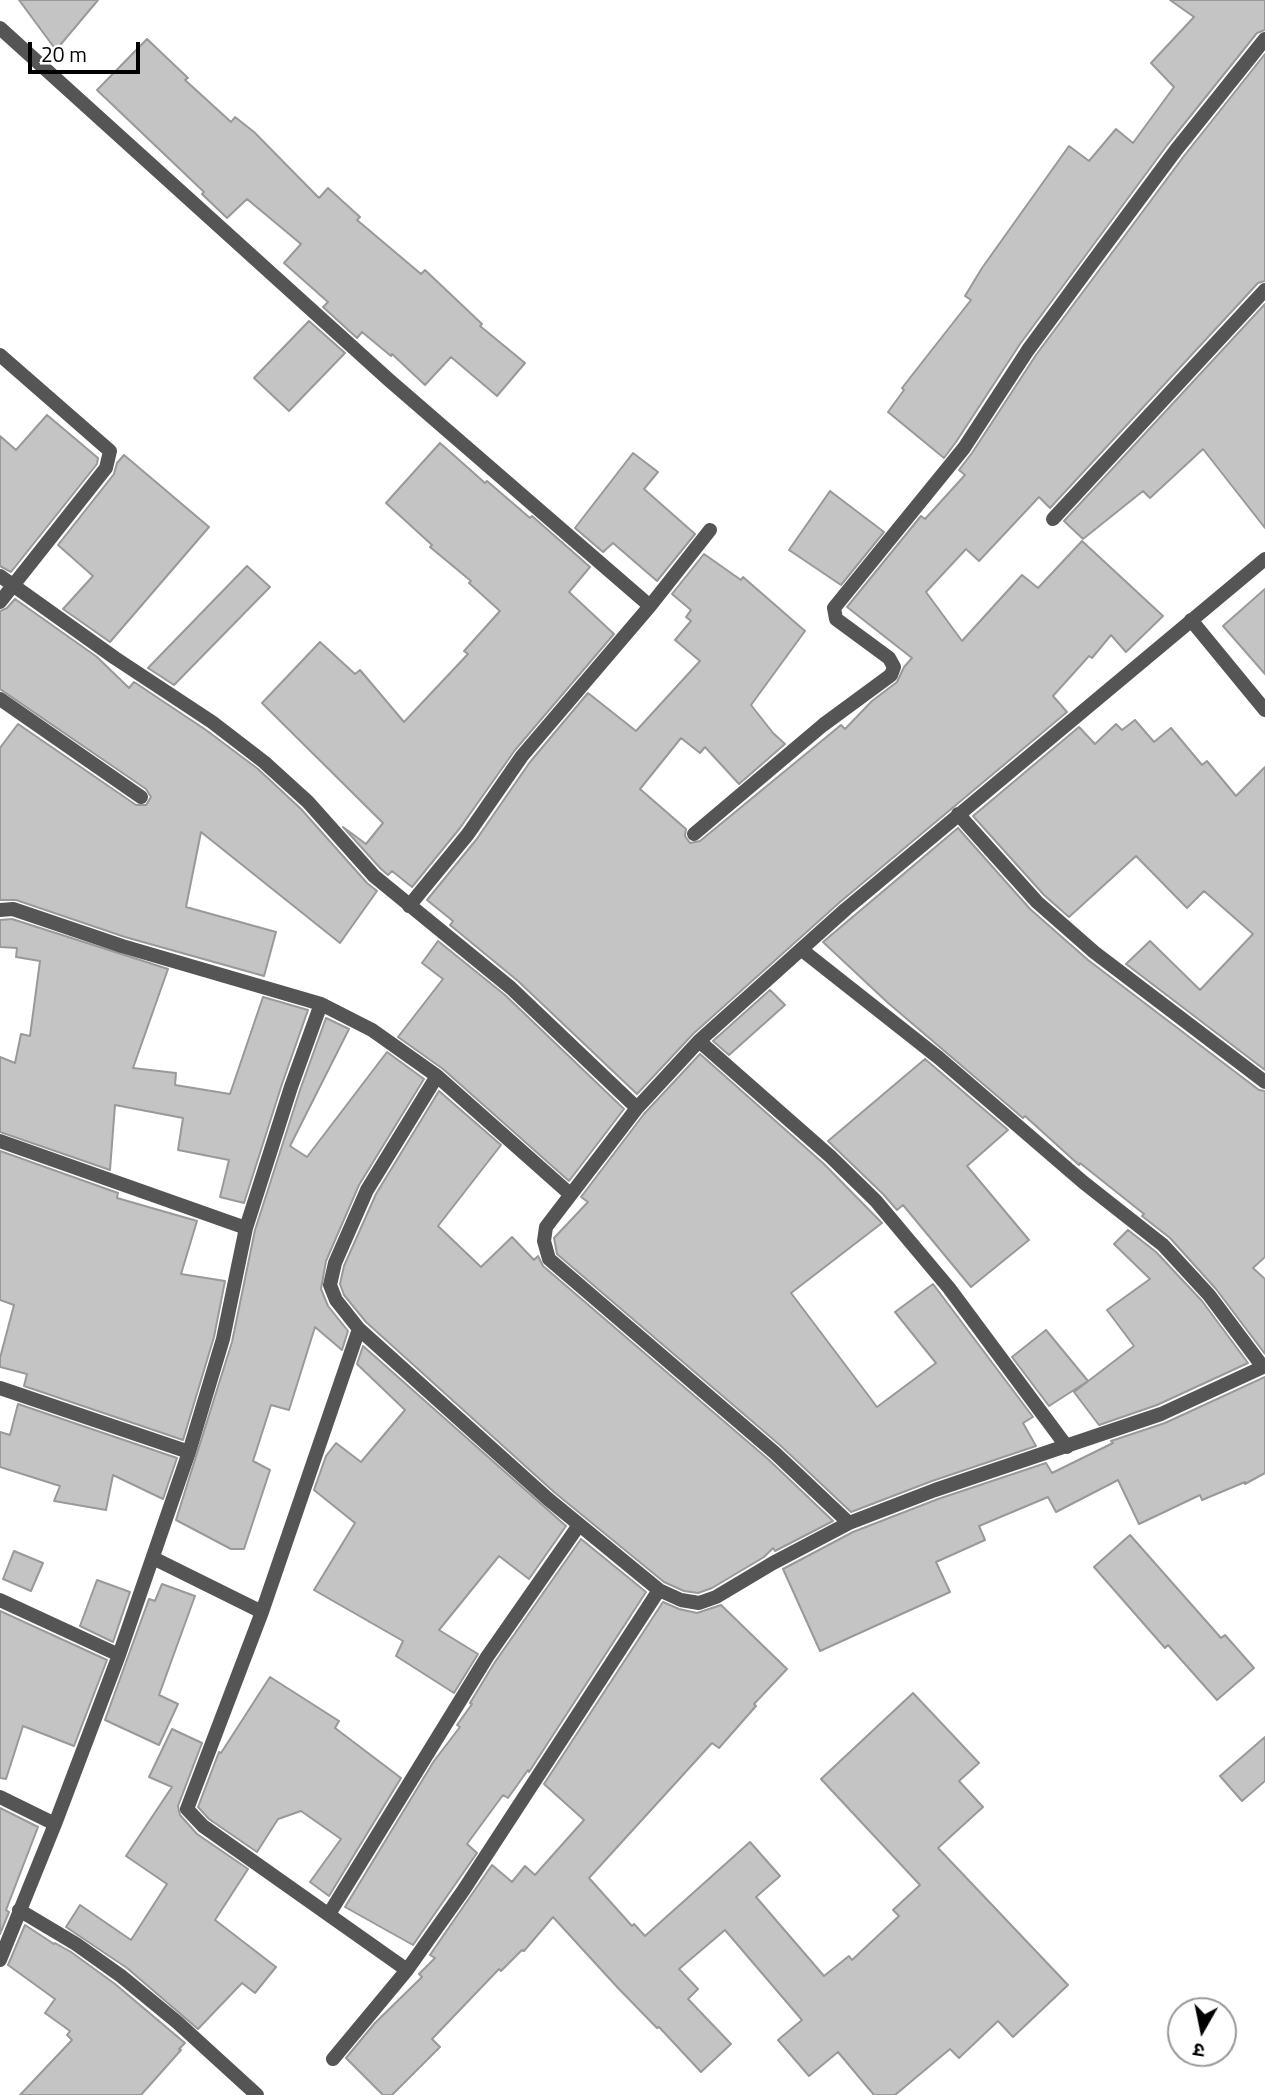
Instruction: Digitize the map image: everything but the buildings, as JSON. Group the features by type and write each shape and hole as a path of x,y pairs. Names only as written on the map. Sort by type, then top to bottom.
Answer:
{"street":[{"path":"0,28 389,380 650,606"},
{"path":"694,834 823,725 891,675 894,667 889,658 836,619 834,608 964,447 1028,350 1088,267 1265,39"},
{"path":"1053,519 1265,290"},
{"path":"0,355 110,450 106,468 0,602"},
{"path":"410,906 468,834 522,757 650,606 710,530"},
{"path":"849,1523 775,1453 549,1259 544,1241 546,1227 637,1108 699,1041 846,909 1265,559"},
{"path":"0,576 212,722 264,762 308,802 374,876 510,988 637,1108"},
{"path":"1191,621 1265,710"},
{"path":"0,699 141,797"},
{"path":"958,814 1037,902 1094,952 1265,1082"},
{"path":"0,910 13,909 122,946 321,1004 372,1030 437,1076 570,1194"},
{"path":"437,1076 367,1190 335,1263 330,1285 335,1300 359,1329 579,1525 659,1590 681,1600 699,1603 716,1597 849,1523 936,1490 1161,1414 1264,1367 1209,1295 1163,1245 1083,1182 939,1058 802,950"},
{"path":"0,1960 119,1654 190,1452 223,1339 246,1228 321,1004"},
{"path":"699,1041 831,1157 876,1201 949,1288 1067,1447"},
{"path":"0,1141 246,1228"},
{"path":"359,1329 262,1612 187,1809 204,1826 407,1970"},
{"path":"0,1388 190,1452"},
{"path":"330,1914 486,1657 579,1525"},
{"path":"153,1558 262,1612"},
{"path":"333,2059 407,1970 463,1892 659,1590"},
{"path":"0,1600 119,1654"},
{"path":"0,1797 55,1824"},
{"path":"19,1910 76,1944 121,1976 177,2022 257,2095"}]}
